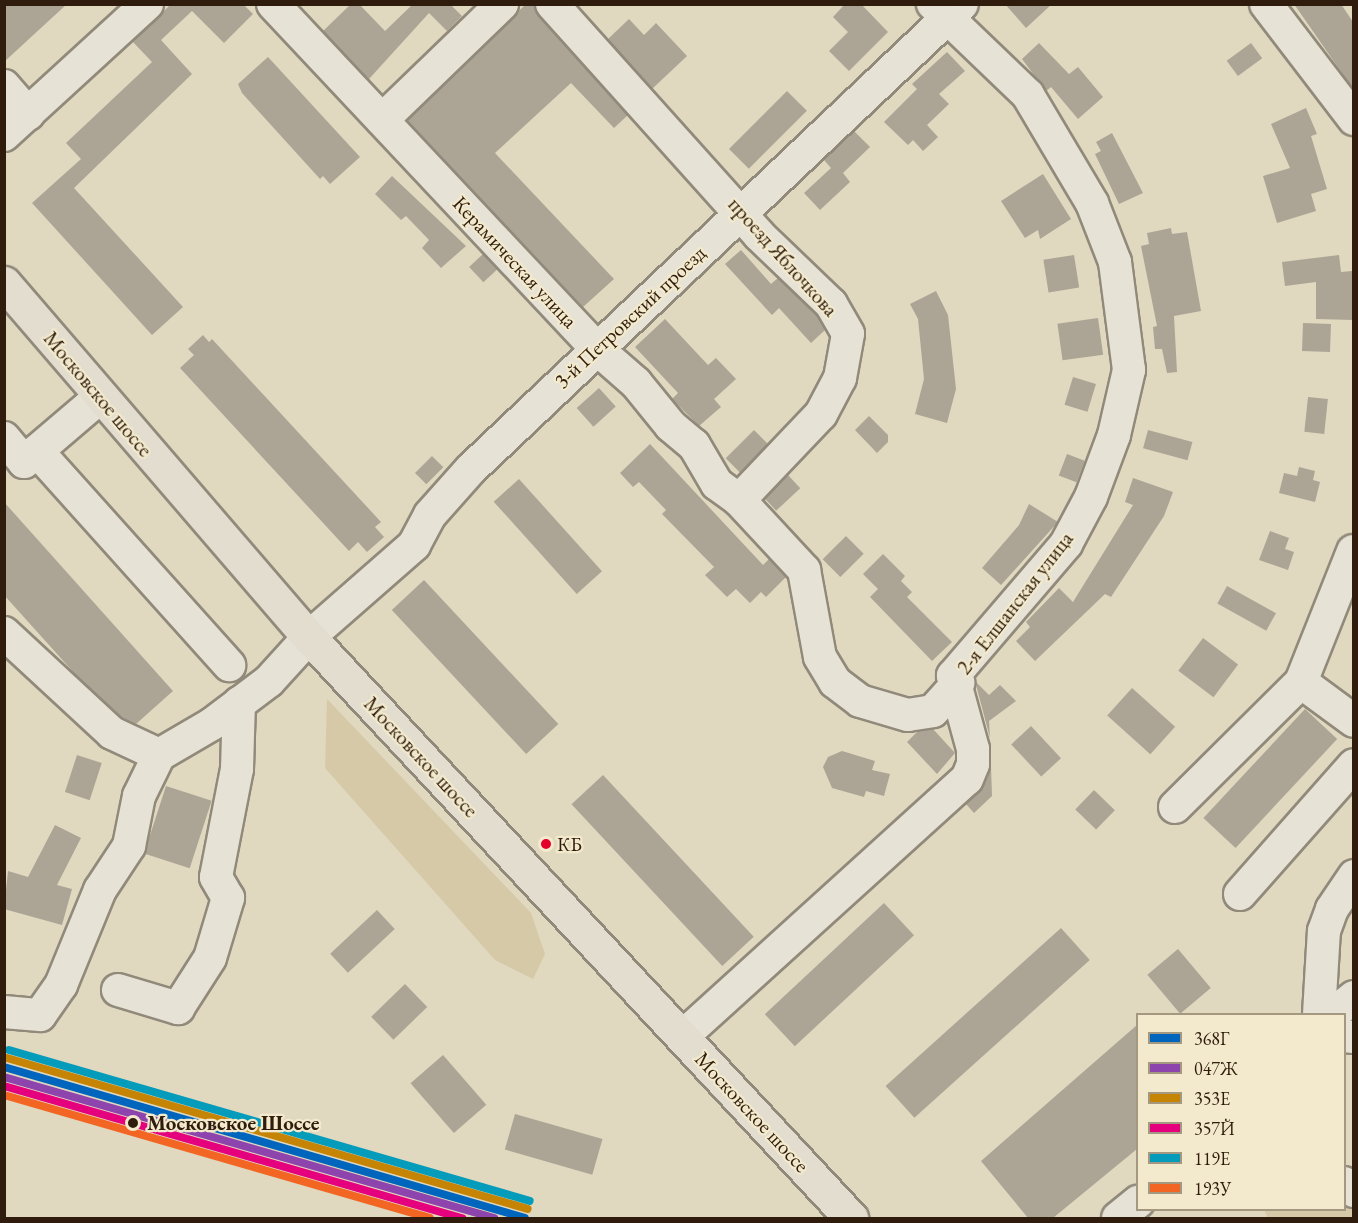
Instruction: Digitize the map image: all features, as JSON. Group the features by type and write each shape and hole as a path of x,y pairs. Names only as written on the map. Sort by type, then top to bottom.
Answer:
{"main road":[{"name":"Московское шоссе","path":"4,283 309,637 851,1218"}],"street":[{"path":"4,135 147,4"},
{"name":"Керамическая улица","path":"273,4 596,348 636,383 671,426 694,445 717,484 739,500 804,570 820,657 836,682 860,701 908,715 933,711 958,683"},
{"path":"382,120 502,4"},
{"name":"проезд Яблочкова","path":"552,4 742,212 759,236 831,304 848,334 840,378 821,414 739,500"},
{"path":"1266,4 1353,119"},
{"name":"3-й Петровский проезд","path":"159,755 240,703 269,681 309,637 414,544 430,515 471,469 742,212 948,9"},
{"name":"2-я Елшанская улица","path":"682,1037 967,779 973,764 973,749 958,683 953,676 1066,544 1086,506 1114,435 1129,370 1115,262 1092,203 1028,95 948,9"},
{"path":"4,86 28,114"},
{"path":"4,438 24,462 100,397"},
{"path":"37,451 229,666"},
{"path":"1175,807 1301,682 1353,551"},
{"path":"4,633 112,733 159,755 139,796 129,846 100,890 61,985 40,1015 4,1012"},
{"path":"1301,682 1353,721"},
{"path":"118,990 178,1008 210,958 228,898 216,877 237,769 240,703"},
{"path":"1240,894 1353,765"},
{"path":"1319,1013 1324,931 1332,909 1353,876"},
{"path":"1334,1013 1353,997"},
{"path":"1118,1218 1136,1203"}],"shaded area":[{"path":"327,699 531,913 545,954 533,979 495,960 325,768"},
{"path":"1346,1199 1353,1205 1353,1218 1268,1218 1264,1211 1346,1211"}],"building":[{"path":"4,4 67,4 4,62"},
{"path":"171,4 243,4 253,14 224,43 192,11 161,40 192,74 74,188 183,307 152,335 32,203 81,159 66,143 152,62 133,42"},
{"path":"351,4 359,4 385,31 413,4 450,4 462,16 447,31 429,13 369,79 323,31"},
{"path":"526,4 534,4 539,16 628,115 614,128 571,83 495,153 614,279 583,307 407,120"},
{"path":"845,4 861,4 888,32 849,71 829,51 848,32 833,17"},
{"path":"1005,4 1052,4 1026,28"},
{"path":"1294,4 1341,4 1353,22 1353,89"},
{"path":"629,19 644,35 656,23 687,56 652,89 608,39"},
{"path":"1039,43 1069,74 1078,67 1103,97 1078,119 1051,87 1046,91 1022,59"},
{"path":"1251,43 1262,58 1238,76 1227,61"},
{"path":"947,52 965,71 939,94 949,104 927,125 938,137 923,151 913,140 908,145 884,122 917,89 912,84"},
{"path":"268,57 360,157 330,184 323,176 320,179 242,93 238,84"},
{"path":"787,91 807,111 749,169 729,149"},
{"path":"1306,108 1317,134 1311,136 1327,189 1311,194 1316,211 1277,223 1263,176 1290,168 1271,124"},
{"path":"854,131 870,147 843,173 850,182 820,210 804,193 831,168 824,160"},
{"path":"1112,133 1143,193 1119,204 1095,154 1101,151 1096,142"},
{"path":"1043,174 1071,219 1040,239 1038,230 1025,238 1001,201"},
{"path":"392,176 466,246 441,268 422,248 429,240 406,216 401,220 375,194"},
{"path":"1171,228 1172,234 1187,232 1201,311 1174,316 1177,372 1167,373 1162,349 1155,349 1153,327 1157,326 1141,246 1149,244 1147,233"},
{"path":"741,250 771,284 778,278 817,315 825,330 811,343 779,308 772,315 725,264"},
{"path":"483,254 497,269 483,282 469,267"},
{"path":"1074,255 1079,288 1049,292 1043,260"},
{"path":"1339,255 1341,272 1352,271 1353,320 1316,319 1316,282 1285,286 1282,262"},
{"path":"936,291 948,315 956,389 947,423 915,414 924,379 918,319 910,304"},
{"path":"1098,318 1103,355 1063,360 1057,324"},
{"path":"665,319 708,365 716,358 736,379 714,399 721,407 699,426 672,399 678,393 635,347"},
{"path":"1303,323 1331,324 1330,352 1302,351"},
{"path":"203,335 209,342 212,339 381,522 375,527 384,537 367,552 358,542 349,551 180,368 194,355 188,349"},
{"path":"1073,377 1096,384 1087,412 1065,405"},
{"path":"599,388 616,407 593,427 577,408"},
{"path":"1308,397 1328,399 1324,434 1304,432"},
{"path":"869,416 888,435 888,442 877,453 855,430"},
{"path":"754,430 768,444 740,472 726,458"},
{"path":"1148,430 1192,442 1188,460 1143,448"},
{"path":"650,444 763,565 769,559 786,577 766,597 761,592 750,603 736,589 727,597 705,575 714,567 662,514 666,510 639,482 633,487 620,473"},
{"path":"1067,454 1085,461 1076,482 1059,475"},
{"path":"432,456 443,467 426,484 415,473"},
{"path":"1299,467 1315,471 1313,480 1320,482 1315,502 1279,493 1284,473 1297,476"},
{"path":"788,475 800,488 776,511 764,498"},
{"path":"1133,478 1173,492 1164,516 1111,597 1105,594 1035,661 1016,641 1030,627 1026,622 1059,588 1073,602 1133,505 1125,502"},
{"path":"519,479 602,571 577,594 494,502"},
{"path":"4,502 173,691 136,724 122,718 76,675 4,595"},
{"path":"1029,504 1058,522 1001,585 982,568 1019,525"},
{"path":"1270,531 1289,538 1285,549 1294,552 1288,570 1259,560"},
{"path":"846,536 864,554 840,577 823,559"},
{"path":"883,554 905,576 901,581 912,592 907,597 952,642 932,661 870,597 878,589 863,574"},
{"path":"424,580 558,724 526,754 392,610"},
{"path":"1227,586 1276,613 1266,631 1217,603"},
{"path":"1203,638 1238,664 1213,697 1178,671"},
{"path":"975,681 989,695 1000,685 1016,701 989,721 990,738"},
{"path":"1132,688 1175,727 1150,754 1107,715"},
{"path":"1305,709 1337,739 1236,848 1203,818"},
{"path":"1031,726 1061,758 1041,777 1011,744"},
{"path":"933,729 955,753 937,774 907,742 917,732"},
{"path":"842,751 875,761 872,770 890,774 884,796 866,791 864,797 832,788 823,767 828,757"},
{"path":"77,755 102,763 90,800 65,792"},
{"path":"991,767 992,796 974,813 966,804 983,786"},
{"path":"603,775 754,937 722,966 572,804"},
{"path":"166,786 212,801 190,868 144,854"},
{"path":"1094,790 1115,810 1096,830 1075,809"},
{"path":"55,825 81,838 57,885 72,889 62,925 4,909 8,871 28,877"},
{"path":"884,903 914,935 795,1046 765,1014"},
{"path":"377,910 395,929 348,973 330,954"},
{"path":"1061,928 1090,960 914,1118 886,1086"},
{"path":"1178,949 1211,988 1179,1013 1147,975"},
{"path":"405,984 427,1007 393,1040 371,1017"},
{"path":"1136,1026 1136,1150 1053,1218 1028,1218 981,1161"},
{"path":"443,1055 486,1105 454,1133 411,1083"},
{"path":"515,1114 602,1139 592,1175 505,1150"}],"transit line":[{"name":"119Е","path":"9,1050 530,1201"},
{"name":"353Е","path":"7,1058 528,1209"},
{"name":"368Г","path":"4,1067 525,1218"},
{"name":"047Ж","path":"4,1077 494,1218"},
{"name":"357Й","path":"4,1086 462,1218"},
{"name":"193У","path":"4,1095 430,1218"}],"place":[{"name":"КБ","path":"546,844"},
{"name":"Московское Шоссе","path":"133,1123"}]}
